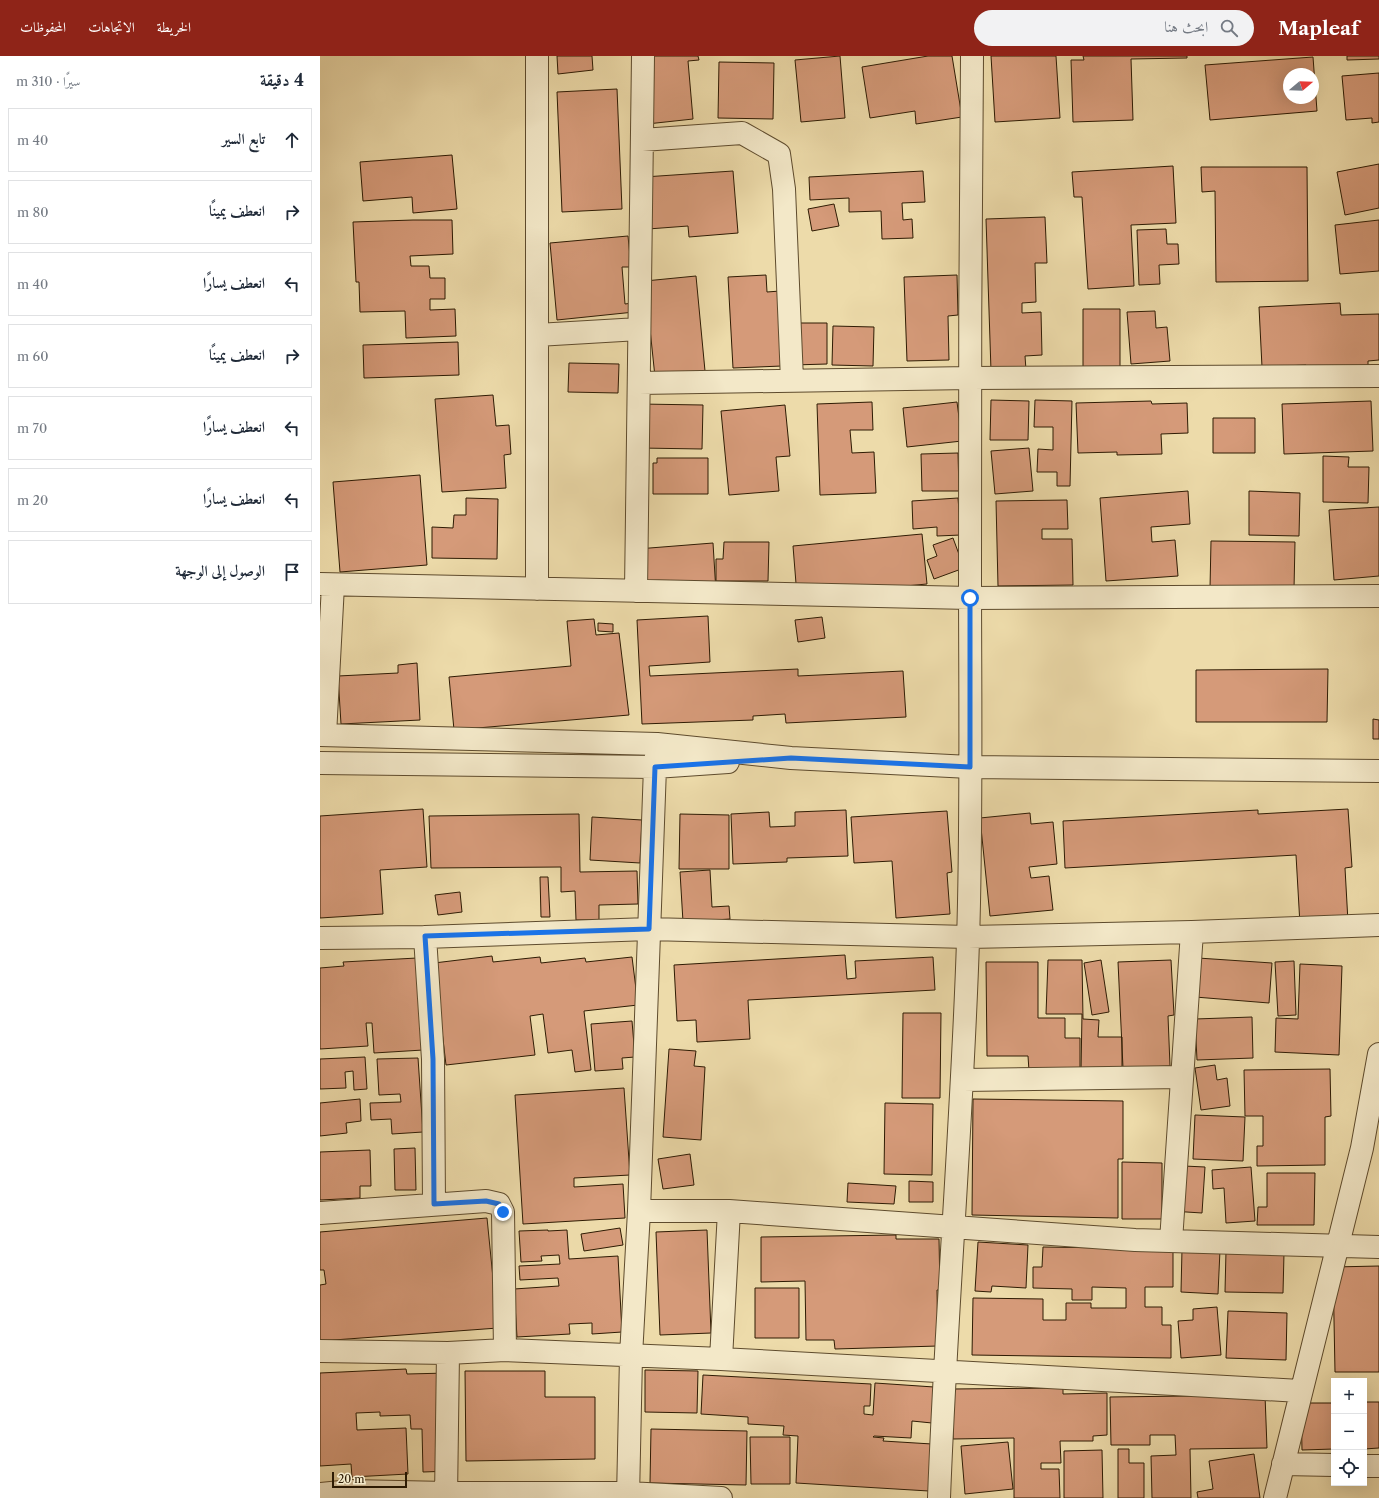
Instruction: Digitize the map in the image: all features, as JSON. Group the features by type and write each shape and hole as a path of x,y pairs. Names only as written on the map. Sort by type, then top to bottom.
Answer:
{"street":[{"path":"537,56 537,589"},
{"path":"636,591 643,56"},
{"path":"939,1498 944,1372 963,1080 968,937 970,767 972,56"},
{"path":"642,140 742,133 779,154 784,189 792,380"},
{"path":"537,335 639,329"},
{"path":"639,383 970,378 1379,376"},
{"path":"1379,596 970,598 326,585 323,735 657,744 791,758 970,767 1379,771"},
{"path":"628,1495 631,1356 639,1211 657,744"},
{"path":"320,763 655,767 791,758"},
{"path":"320,938 649,929 968,937 1379,926"},
{"path":"1171,1241 1192,932"},
{"path":"425,936 433,1059 434,1204"},
{"path":"1275,1498 1300,1391 1362,1148 1377,1078 1379,1054"},
{"path":"963,1080 1182,1077"},
{"path":"320,1213 486,1201 499,1204 503,1212 505,1350"},
{"path":"639,1211 729,1211 1171,1241 1337,1247 1379,1247"},
{"path":"721,1359 729,1211"},
{"path":"320,1351 448,1353 505,1350 721,1359 1300,1391"},
{"path":"446,1496 448,1353"},
{"path":"1283,1464 1331,1465"},
{"path":"1367,1466 1379,1466"},
{"path":"320,1494 351,1491 446,1496 628,1495 721,1498"}],"building":[{"path":"557,56 592,56 593,70 558,74"},
{"path":"640,56 698,56 699,60 688,61 693,119 647,124"},
{"path":"840,56 845,118 801,122 795,60"},
{"path":"928,56 952,56 962,117 916,124 915,111 870,118 862,67"},
{"path":"991,56 1056,56 1060,118 995,122"},
{"path":"1083,56 1187,56 1187,58 1131,59 1133,120 1073,122 1071,60 1084,60"},
{"path":"1347,56 1379,56 1379,59 1347,60"},
{"path":"1313,57 1314,68 1283,68 1283,104 1316,104 1317,111 1210,120 1205,65"},
{"path":"719,62 774,63 773,119 718,118"},
{"path":"1379,73 1379,122 1372,123 1372,118 1346,120 1342,76"},
{"path":"617,89 622,209 562,212 557,92"},
{"path":"452,155 457,209 413,213 412,197 363,201 360,162"},
{"path":"1379,164 1379,208 1345,215 1337,172"},
{"path":"1173,166 1176,223 1131,225 1134,286 1088,289 1082,197 1074,197 1072,172"},
{"path":"1201,167 1307,167 1308,281 1216,282 1215,191 1202,192"},
{"path":"733,171 738,233 689,237 688,226 648,229 644,177"},
{"path":"923,171 925,202 902,203 903,220 912,219 913,238 882,239 881,211 849,212 849,198 810,200 809,177"},
{"path":"834,204 839,226 812,231 808,209"},
{"path":"1045,217 1047,263 1035,263 1036,302 1022,303 1022,313 1041,312 1042,355 1025,356 1026,370 991,371 986,219"},
{"path":"452,220 453,254 410,256 411,266 429,266 430,278 445,278 445,299 430,299 430,310 455,309 456,336 406,338 405,311 360,312 359,282 356,282 353,222"},
{"path":"1379,220 1379,271 1340,274 1335,225"},
{"path":"1166,229 1167,244 1178,244 1179,264 1159,265 1160,284 1139,285 1137,230"},
{"path":"628,236 631,267 622,267 625,304 640,302 644,311 557,320 550,243"},
{"path":"766,275 767,292 780,291 782,366 733,368 728,277"},
{"path":"957,275 958,315 948,316 949,360 907,361 904,277"},
{"path":"696,276 705,371 655,377 645,281"},
{"path":"1340,303 1341,315 1379,314 1379,360 1368,361 1368,369 1307,372 1306,365 1262,367 1259,307"},
{"path":"1083,309 1120,309 1120,375 1083,375"},
{"path":"1155,311 1156,328 1167,327 1170,361 1131,364 1127,312"},
{"path":"793,323 827,323 827,364 793,365"},
{"path":"833,326 874,327 873,366 832,365"},
{"path":"458,342 459,375 364,378 363,345"},
{"path":"569,363 619,364 618,393 568,392"},
{"path":"493,395 496,426 509,425 511,454 504,455 506,488 442,492 435,399"},
{"path":"991,400 1029,401 1028,440 990,440"},
{"path":"1035,400 1072,401 1070,486 1057,486 1057,472 1037,472 1038,449 1053,450 1053,427 1034,427"},
{"path":"1151,401 1152,404 1187,403 1188,433 1161,434 1162,454 1117,455 1117,452 1078,453 1076,403"},
{"path":"1371,401 1373,451 1284,454 1282,404"},
{"path":"872,402 873,430 850,430 852,453 874,452 876,493 820,495 817,404"},
{"path":"957,402 962,441 907,447 903,408"},
{"path":"640,404 703,405 702,449 640,448"},
{"path":"785,405 790,456 776,457 779,491 729,495 721,411"},
{"path":"1213,418 1255,418 1255,453 1213,453"},
{"path":"1029,448 1033,491 995,494 991,451"},
{"path":"958,453 959,491 922,491 921,454"},
{"path":"1323,456 1349,457 1348,467 1369,467 1368,503 1323,502"},
{"path":"657,458 708,458 708,494 653,494 653,463 657,463"},
{"path":"420,475 427,565 340,572 333,482"},
{"path":"1188,491 1190,524 1151,527 1152,542 1175,540 1178,576 1106,581 1100,498"},
{"path":"1249,491 1300,493 1299,536 1249,535"},
{"path":"466,498 498,499 497,559 432,558 432,527 453,528 454,515 466,515"},
{"path":"958,498 961,535 937,536 937,527 913,529 912,501"},
{"path":"1067,500 1068,529 1042,529 1042,539 1072,539 1073,585 998,586 996,501"},
{"path":"1379,507 1379,576 1334,580 1329,510"},
{"path":"922,534 927,584 797,596 793,546"},
{"path":"953,538 964,568 934,579 927,560 937,556 933,545"},
{"path":"1211,541 1295,542 1294,589 1210,588"},
{"path":"724,542 769,542 768,581 716,581 716,559 723,559"},
{"path":"713,543 716,592 640,596 637,549"},
{"path":"708,616 710,662 649,666 650,676 798,669 798,676 903,671 906,717 786,723 785,714 753,716 753,720 642,724 637,620"},
{"path":"822,617 825,638 798,642 795,620"},
{"path":"594,619 596,635 619,633 629,715 454,730 449,677 571,666 567,621"},
{"path":"598,623 613,624 613,632 598,631"},
{"path":"417,663 420,720 341,724 338,676 398,673 398,665"},
{"path":"1328,669 1327,722 1196,722 1196,670"},
{"path":"1373,719 1379,720 1379,739 1373,739"},
{"path":"423,809 427,867 380,870 383,914 320,918 320,816"},
{"path":"1348,809 1352,867 1345,868 1348,922 1300,925 1296,855 1065,868 1063,821 1258,810 1258,814"},
{"path":"846,810 848,856 787,858 787,862 733,864 731,814 769,812 770,827 795,826 795,812"},
{"path":"947,811 952,872 947,873 950,914 896,918 892,861 854,863 851,817"},
{"path":"1030,813 1031,824 1053,822 1057,864 1029,867 1031,878 1049,876 1053,910 990,916 980,818"},
{"path":"579,814 580,872 637,871 638,904 599,905 599,920 576,920 575,891 561,892 561,867 431,868 429,816"},
{"path":"680,814 729,815 729,869 679,869"},
{"path":"592,817 642,820 640,863 590,860"},
{"path":"710,870 712,907 729,906 730,919 683,922 680,872"},
{"path":"540,877 548,877 550,917 541,917"},
{"path":"460,892 462,912 438,915 435,895"},
{"path":"845,955 847,979 856,978 855,961 933,957 935,990 748,1000 750,1039 697,1042 696,1020 677,1021 674,965"},
{"path":"492,956 493,962 540,957 541,963 585,958 586,962 632,957 638,1005 584,1011 591,1070 575,1072 572,1050 548,1053 543,1014 530,1016 535,1055 446,1065 434,963"},
{"path":"417,958 423,1050 374,1053 372,1023 366,1023 368,1046 320,1049 320,968 344,966 343,962"},
{"path":"1198,958 1272,963 1269,1003 1195,997"},
{"path":"1048,960 1082,960 1083,1019 1099,1020 1098,1037 1122,1037 1122,1072 1081,1071 1082,1014 1046,1014"},
{"path":"1101,960 1109,1012 1092,1015 1084,963"},
{"path":"1171,960 1174,1015 1168,1016 1170,1066 1123,1068 1118,962"},
{"path":"1294,961 1296,1015 1278,1016 1275,962"},
{"path":"986,962 1038,962 1038,1018 1065,1018 1065,1038 1080,1038 1080,1070 1029,1071 1028,1056 987,1056"},
{"path":"1300,964 1342,966 1339,1055 1275,1052 1276,1018 1298,1019"},
{"path":"903,1013 941,1013 940,1098 902,1098"},
{"path":"1252,1017 1253,1058 1197,1060 1195,1019"},
{"path":"632,1021 635,1057 622,1058 623,1069 595,1071 591,1024"},
{"path":"669,1049 696,1051 694,1066 705,1067 701,1140 663,1137"},
{"path":"365,1057 367,1089 354,1090 353,1071 345,1072 346,1088 320,1089 320,1059"},
{"path":"418,1058 423,1132 392,1134 391,1119 371,1120 370,1103 401,1102 400,1094 379,1095 377,1059"},
{"path":"1215,1065 1217,1080 1227,1078 1230,1106 1201,1110 1195,1068"},
{"path":"1330,1069 1331,1116 1325,1117 1325,1165 1257,1166 1257,1146 1263,1146 1263,1116 1245,1116 1244,1070"},
{"path":"624,1088 630,1175 574,1178 574,1187 623,1184 625,1218 523,1224 515,1095"},
{"path":"360,1099 361,1121 346,1123 347,1133 320,1136 320,1103"},
{"path":"973,1099 1123,1101 1123,1159 1118,1159 1118,1218 972,1215"},
{"path":"885,1103 933,1104 932,1175 884,1174"},
{"path":"1195,1115 1245,1117 1243,1161 1193,1159"},
{"path":"415,1148 416,1190 395,1190 394,1149"},
{"path":"370,1150 371,1186 360,1186 360,1198 320,1200 320,1152"},
{"path":"690,1154 694,1185 663,1189 658,1159"},
{"path":"1122,1162 1162,1163 1162,1219 1122,1219"},
{"path":"1184,1166 1205,1167 1202,1213 1171,1211"},
{"path":"1251,1167 1255,1221 1226,1223 1224,1188 1213,1189 1212,1170"},
{"path":"1267,1173 1315,1173 1314,1225 1257,1225 1258,1207 1267,1207"},
{"path":"909,1181 933,1182 933,1202 909,1202"},
{"path":"848,1183 896,1186 894,1204 847,1202"},
{"path":"487,1218 498,1328 320,1341 320,1285 326,1284 324,1270 320,1270 320,1232"},
{"path":"620,1228 623,1245 584,1251 581,1234"},
{"path":"567,1230 569,1259 618,1256 622,1332 592,1334 592,1323 569,1324 570,1334 517,1337 514,1289 559,1286 558,1278 520,1280 519,1266 560,1264 559,1255 541,1256 542,1261 521,1262 519,1231"},
{"path":"707,1230 711,1333 660,1335 656,1232"},
{"path":"896,1235 896,1239 939,1239 940,1290 937,1290 938,1346 835,1349 834,1340 806,1340 805,1281 761,1282 761,1237"},
{"path":"978,1242 1028,1245 1026,1288 992,1286 991,1292 975,1291"},
{"path":"1043,1247 1173,1249 1173,1287 1145,1287 1145,1307 1162,1307 1162,1325 1171,1325 1171,1358 972,1355 973,1298 1043,1299 1043,1320 1066,1320 1066,1303 1091,1303 1091,1308 1126,1308 1126,1288 1092,1287 1092,1300 1072,1300 1072,1289 1033,1288 1033,1267 1042,1267"},
{"path":"1182,1249 1220,1250 1218,1294 1181,1292"},
{"path":"1226,1251 1284,1253 1283,1293 1225,1292"},
{"path":"1379,1266 1379,1372 1335,1372 1333,1267"},
{"path":"755,1288 799,1288 799,1338 755,1338"},
{"path":"1217,1307 1221,1355 1181,1358 1178,1321 1193,1320 1193,1309"},
{"path":"1228,1311 1287,1313 1286,1360 1226,1358"},
{"path":"406,1369 407,1374 448,1373 452,1471 423,1472 422,1429 411,1429 410,1415 380,1416 380,1412 356,1413 357,1430 406,1428 408,1474 352,1477 351,1464 320,1466 320,1373"},
{"path":"645,1370 698,1371 697,1413 645,1412"},
{"path":"465,1371 545,1371 545,1397 595,1397 595,1459 466,1461"},
{"path":"703,1375 871,1384 870,1406 864,1406 864,1414 873,1415 875,1383 934,1387 932,1423 912,1421 911,1438 873,1437 884,1438 883,1441 932,1444 929,1491 796,1483 798,1436 783,1435 784,1426 748,1424 748,1417 701,1414"},
{"path":"1063,1388 1063,1394 1107,1393 1107,1435 1093,1436 1093,1441 1060,1441 1061,1463 1041,1463 1041,1469 1059,1469 1060,1498 1014,1498 1014,1438 953,1439 952,1389"},
{"path":"1265,1395 1267,1448 1190,1449 1191,1498 1152,1498 1151,1456 1176,1455 1175,1435 1150,1435 1150,1445 1111,1445 1110,1397"},
{"path":"1367,1402 1379,1402 1379,1448 1367,1449"},
{"path":"1301,1403 1331,1403 1331,1449 1302,1450"},
{"path":"651,1429 747,1431 746,1485 650,1483"},
{"path":"750,1437 790,1437 790,1484 751,1484"},
{"path":"1008,1442 1013,1489 965,1494 961,1446"},
{"path":"1118,1449 1129,1449 1129,1463 1144,1463 1144,1498 1118,1498"},
{"path":"1102,1450 1103,1498 1064,1498 1064,1451"},
{"path":"1254,1454 1260,1498 1198,1498 1197,1492 1213,1489 1209,1461"}],"route":[{"path":"503,1212 499,1204 486,1201 434,1204 433,1059 425,936 649,929 655,767 791,758 970,767 970,598"}]}
